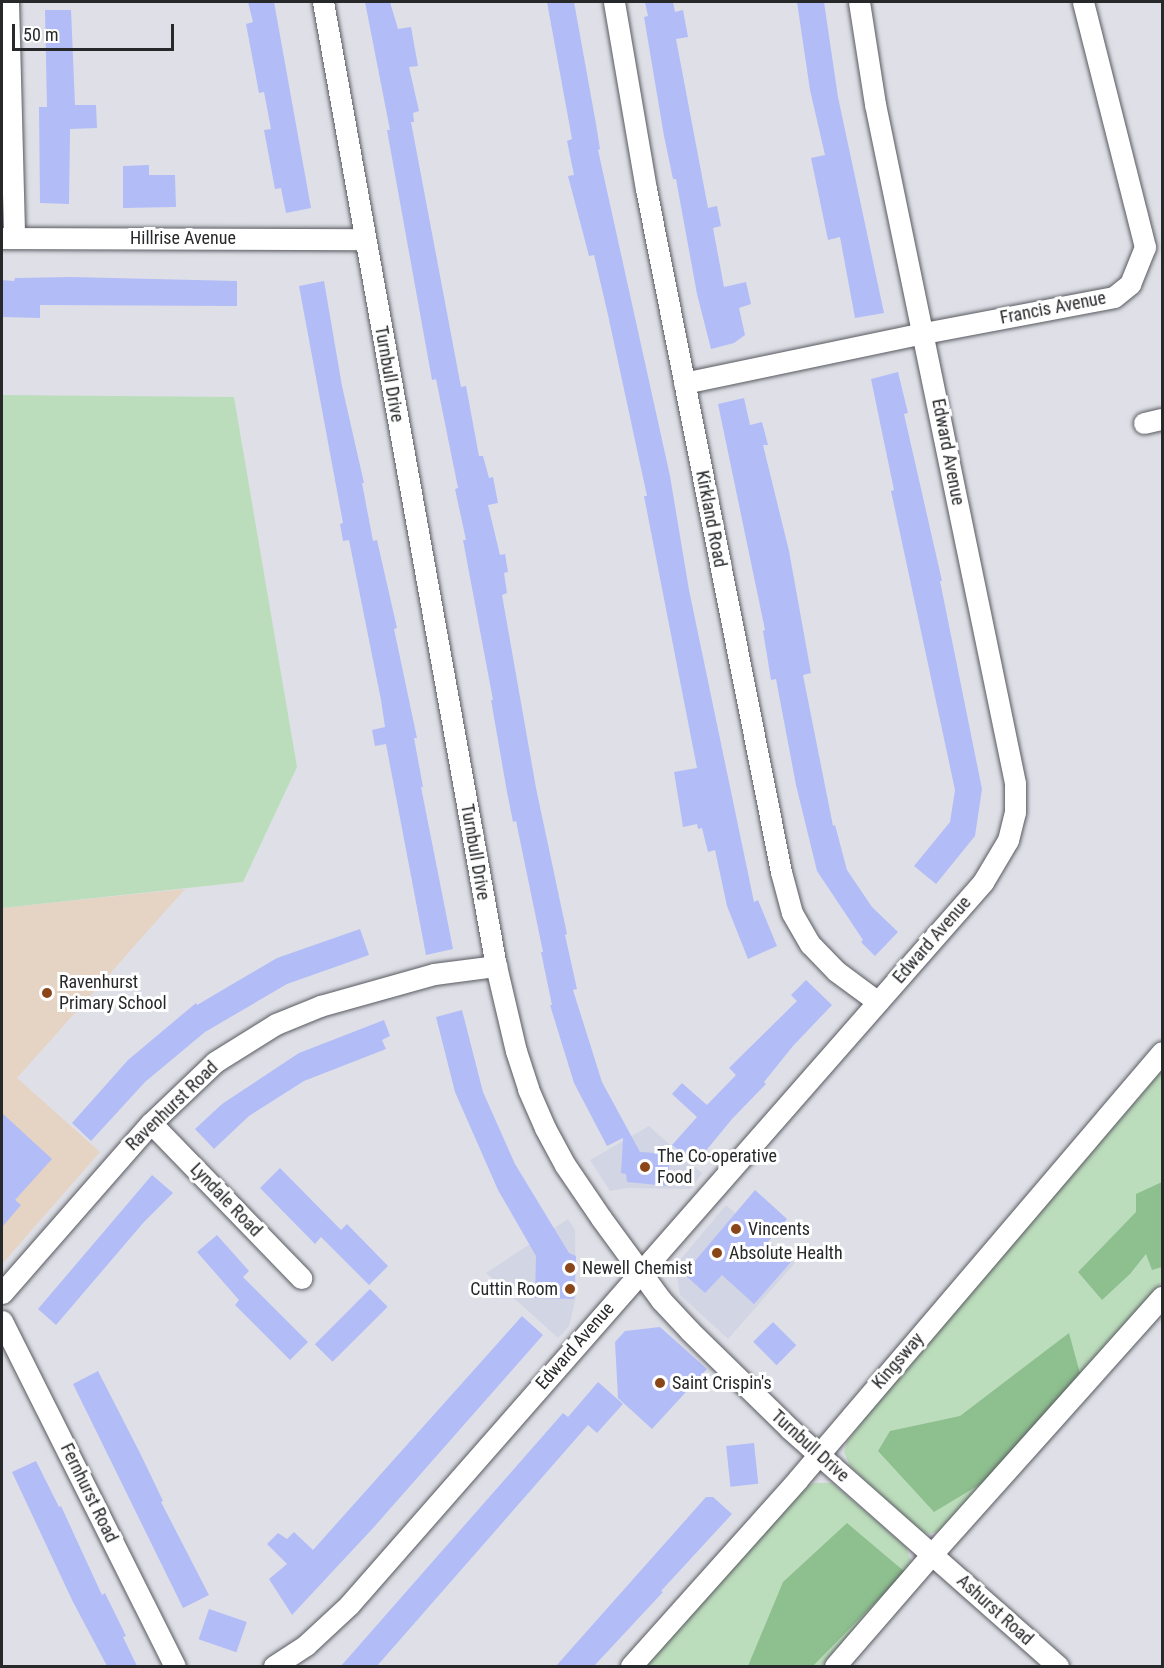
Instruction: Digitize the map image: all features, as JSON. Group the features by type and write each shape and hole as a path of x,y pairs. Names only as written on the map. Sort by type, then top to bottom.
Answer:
{"street":[{"path":"8,2 8,238"},
{"name":"Turnbull Drive","path":"323,2 496,966 516,1051 528,1089 545,1128 585,1195 661,1300 817,1454 932,1554"},
{"name":"Kirkland Road","path":"614,2 646,189 778,860 792,913 810,944 836,971 878,1002"},
{"name":"Edward Avenue","path":"274,1666 306,1646 349,1605 983,882 1008,840 1016,812 1015,783 875,104 859,2"},
{"name":"Francis Avenue","path":"684,383 924,333 1114,297 1130,284 1145,247 1083,2"},
{"name":"Hillrise Avenue","path":"8,238 365,239"},
{"name":"Ravenhurst Road","path":"2,1293 151,1123 215,1062 276,1024 320,1005 434,974 496,966"},
{"name":"Kingsway","path":"631,1666 817,1454 1162,1052"},
{"name":"Lyndale Road","path":"151,1123 301,1278"},
{"path":"835,1666 1162,1297"},
{"name":"Fernhurst Road","path":"2,1321 176,1666"},
{"name":"Ashurst Road","path":"932,1554 1058,1666"}],"shaded area":[{"name":"Ravenhurst Primary School","path":"185,889 17,1078 100,1152 2,1264 2,908"},
{"path":"649,1126 702,1173 691,1189 628,1188 610,1191 590,1160"},
{"path":"726,1205 795,1263 728,1339 680,1295 675,1266"},
{"path":"568,1219 575,1230 576,1298 569,1326 558,1338 486,1273"}],"green space":[{"path":"2,395 234,397 297,767 243,882 2,908"},
{"path":"1162,1070 1162,1282 1089,1368 941,1531 928,1534 917,1529 850,1466 844,1452 847,1442 871,1410"},
{"path":"1162,1182 1162,1267 1152,1270 1146,1254 1130,1274 1102,1300 1078,1272 1136,1212 1136,1194"},
{"path":"1069,1333 1081,1377 989,1479 934,1512 878,1451 890,1431 960,1416"},
{"path":"814,1483 832,1483 906,1547 911,1561 905,1572 821,1666 643,1666 802,1488"},
{"path":"847,1523 905,1572 813,1666 748,1666 783,1582"}],"building":[{"path":"248,2 274,2 311,208 286,213 281,188 275,189 264,130 271,129 264,92 259,93 246,24 253,22"},
{"path":"365,2 390,2 398,29 411,27 418,66 409,67 419,111 413,113 414,122 411,122 461,387 466,386 479,456 483,456 489,478 493,477 498,503 488,505 500,555 505,554 508,572 504,573 507,593 502,595 536,788 577,989 573,990 602,1082 640,1152 670,1154 668,1186 627,1182 626,1174 621,1173 623,1138 607,1146 574,1083 550,1005 552,1005 541,952 543,952 516,821 513,822 507,792 491,700 493,700 463,540 466,540 455,489 458,488 436,379 432,380 387,130 390,130"},
{"path":"547,2 574,2 596,124 600,149 598,150 670,476 689,590 754,902 758,900 777,946 748,959 727,906 715,850 708,852 702,828 698,829 697,824 683,827 674,772 697,768 644,496 647,496 608,315 594,255 589,256 568,176 574,175 567,141 572,139"},
{"path":"645,2 673,2 675,12 683,10 688,37 676,39 708,208 717,206 721,226 713,228 724,287 746,282 751,304 739,308 745,335 734,343 711,349 697,294 676,179 673,179 664,136 644,17 648,16"},
{"path":"797,2 824,2 838,97 884,313 855,318 840,237 828,240 811,158 825,155 810,90"},
{"path":"45,10 71,10 75,105 96,105 97,128 70,129 69,204 40,203 39,107 47,107"},
{"path":"149,165 149,175 175,175 176,207 123,208 123,166"},
{"path":"71,277 237,281 237,306 40,305 40,318 2,317 2,280"},
{"path":"324,281 342,386 364,483 362,483 373,541 377,540 397,628 394,629 417,738 414,738 423,787 421,787 453,949 426,955 386,744 375,746 372,730 385,727 381,700 349,540 343,541 340,524 343,523 299,286"},
{"path":"898,372 908,413 904,414 942,581 940,581 982,789 975,836 936,884 914,866 950,822 955,790 891,491 894,490 871,379"},
{"path":"744,398 750,425 762,422 768,445 763,445 789,551 811,673 803,675 833,826 835,825 847,870 872,907 898,932 875,956 861,942 863,940 817,871 796,785 776,679 771,680 763,631 765,630 718,404"},
{"path":"360,929 369,955 287,984 205,1032 145,1082 91,1141 72,1123 128,1060 196,1003 197,1005 277,958"},
{"path":"806,980 832,1005 793,1046 764,1082 766,1084 732,1119 695,1164 672,1145 697,1117 672,1094 682,1083 707,1105 736,1075 729,1068 797,1001 791,995"},
{"path":"462,1010 483,1092 515,1164 569,1253 576,1256 574,1299 535,1298 536,1256 498,1190 455,1092 436,1017"},
{"path":"384,1020 390,1036 382,1040 386,1049 304,1081 249,1116 214,1149 195,1129 222,1104 299,1053"},
{"path":"2,1113 52,1159 15,1200 21,1205 2,1227"},
{"path":"280,1168 341,1230 347,1224 388,1266 369,1285 321,1237 315,1244 260,1188"},
{"path":"152,1175 173,1193 144,1222 56,1325 38,1309"},
{"path":"755,1190 787,1219 768,1242 791,1262 754,1304 722,1275 705,1293 684,1274"},
{"path":"217,1235 249,1271 243,1277 308,1342 290,1360 235,1305 239,1300 197,1252"},
{"path":"370,1289 388,1307 333,1362 315,1344"},
{"path":"522,1316 543,1335 374,1527 292,1615 269,1579 287,1564 267,1544 278,1533 287,1539 294,1532 313,1550"},
{"path":"773,1322 796,1345 777,1365 753,1342"},
{"name":"Saint Crispin's","path":"660,1327 707,1369 652,1429 618,1398 615,1342 625,1331"},
{"path":"98,1371 209,1595 183,1608 73,1384"},
{"path":"598,1382 623,1404 597,1433 588,1425 377,1666 341,1666 563,1413 568,1417"},
{"path":"754,1443 758,1484 730,1487 726,1446"},
{"path":"36,1461 59,1507 61,1506 102,1595 105,1593 126,1636 123,1637 137,1666 107,1666 73,1602 12,1472"},
{"path":"706,1497 713,1497 732,1514 594,1666 556,1666"},
{"path":"209,1609 247,1622 236,1652 199,1639"}],"place":[{"name":"Ravenhurst Primary School","path":"47,993"},
{"name":"The Co-operative Food","path":"645,1167"},
{"name":"Vincents","path":"736,1229"},
{"name":"Absolute Health","path":"717,1253"},
{"name":"Newell Chemist","path":"570,1268"},
{"name":"Cuttin Room","path":"570,1289"},
{"name":"Saint Crispin's","path":"660,1383"}]}
